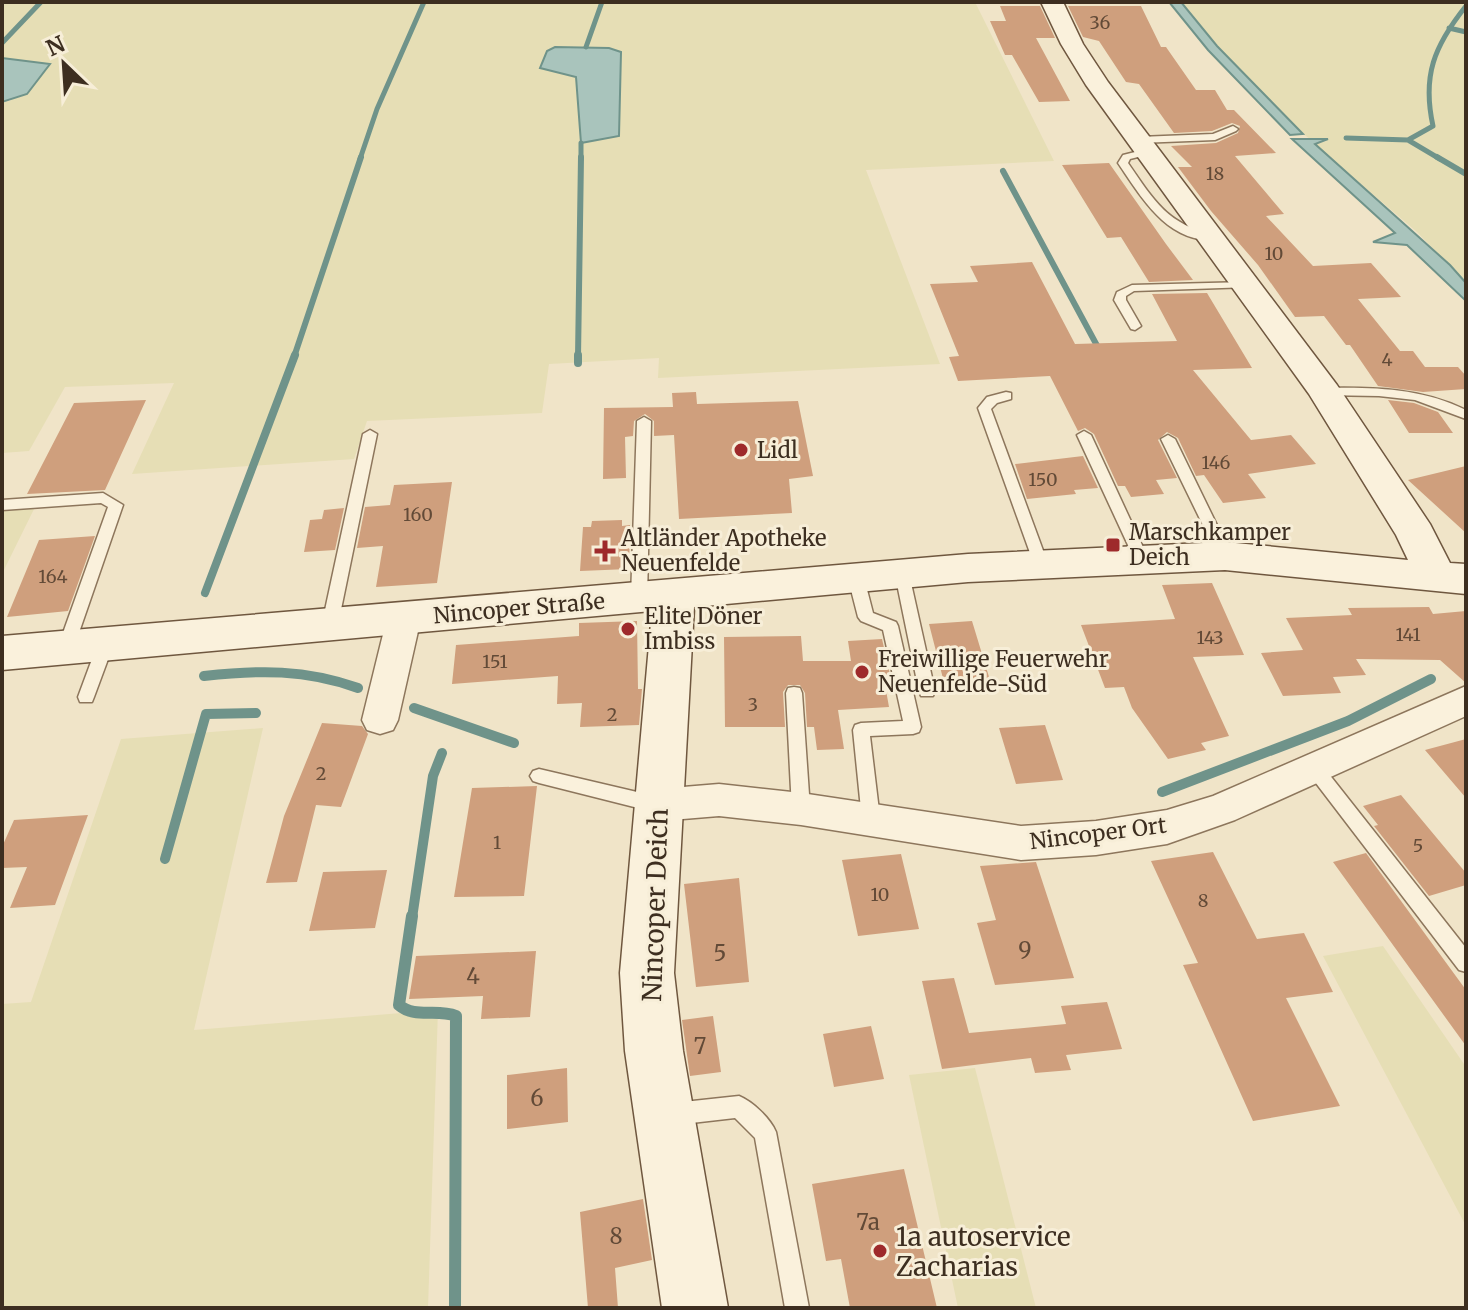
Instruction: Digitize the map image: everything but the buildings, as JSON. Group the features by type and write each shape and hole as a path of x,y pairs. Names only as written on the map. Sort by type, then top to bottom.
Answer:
{"main road":[{"path":"1052,2 1072,44 1143,146 1325,392 1416,534 1451,578"},
{"name":"Nincoper Straße","path":"2,653 902,574 1141,558 1225,556 1451,578"},
{"name":"Nincoper Deich","path":"657,597 659,805 647,973 664,1115 695,1308"}],"street":[{"path":"380,720 404,618"},
{"name":"Nincoper Ort","path":"659,805 719,800 801,809 1021,843 1096,838 1167,827 1222,809 1466,700"}],"lane":[{"path":"1143,146 1215,137 1233,129"},
{"path":"1135,326 1120,300 1121,294 1132,288 1247,285"},
{"path":"1325,392 1371,390 1411,397 1466,415"},
{"path":"1006,396 992,400 984,408 1041,564"},
{"path":"644,421 657,597"},
{"path":"330,624 370,434"},
{"path":"1084,435 1141,558"},
{"path":"1168,439 1225,556"},
{"path":"2,505 103,498 116,505 86,645 86,697"},
{"path":"902,574 927,691"},
{"path":"856,578 866,617 890,626 913,727 861,730 871,819"},
{"path":"794,693 801,809"},
{"path":"1315,769 1466,963"},
{"path":"539,776 659,805"},
{"path":"664,1115 739,1107 765,1132 797,1308"}],"shaded area":[{"path":"2,2 975,2 1054,161 866,170 940,364 658,378 659,358 549,364 542,413 367,421 354,459 132,474 174,383 65,387 29,451 2,453 2,102 10,101 49,65 2,58","holes":["555,47 595,47 581,143 576,77"]},
{"path":"1181,2 1466,2 1466,283 1417,232 1314,144 1327,141 1310,139 1303,134 1217,46"},
{"path":"36,505 2,574 2,506"},
{"path":"263,728 194,1030 438,1010 428,1308 2,1308 2,1004 31,1002 121,739"},
{"path":"1383,946 1466,1067 1466,1226 1323,956"},
{"path":"975,1068 1036,1308 958,1308 909,1075"}],"water":[{"path":"1169,2 1181,2 1217,46 1303,134 1290,135 1208,50"},
{"path":"555,47 609,48 621,52 619,136 581,143 576,77 540,68 547,51"},
{"path":"2,58 50,64 27,94 2,102"},
{"path":"1292,139 1328,139 1315,144 1450,265 1466,283 1466,301 1407,245 1373,242 1395,233"}],"waterway":[{"path":"2,43 41,2"},
{"path":"360,159 377,109 424,2"},
{"path":"586,47 602,2"},
{"path":"1450,28 1466,6"},
{"path":"1408,140 1433,126 1430,77 1433,62 1450,28"},
{"path":"1450,28 1466,32"},
{"path":"1346,138 1408,140"},
{"path":"1408,140 1440,159"},
{"path":"581,143 581,157"},
{"path":"294,357 361,157"},
{"path":"578,357 581,157"},
{"path":"1437,157 1466,174"},
{"path":"1003,171 1101,353"},
{"path":"205,593 295,355"},
{"path":"578,357 578,363"},
{"path":"204,676 300,674 358,688"},
{"path":"1162,792 1348,721 1431,679"},
{"path":"414,708 514,743"},
{"path":"165,859 206,714 256,713"},
{"path":"412,918 433,776 442,753"},
{"path":"412,916 399,1005 412,1012 456,1016 455,1308"}],"place":[{"name":"Lidl","path":"741,450"},
{"name":"Marschkamper Deich","path":"1113,545"},
{"name":"Altländer Apotheke Neuenfelde","path":"605,551"},
{"name":"Elite Döner Imbiss","path":"628,629"},
{"name":"Freiwillige Feuerwehr Neuenfelde-Süd","path":"862,672"},
{"name":"1a autoservice Zacharias","path":"880,1251"}]}
